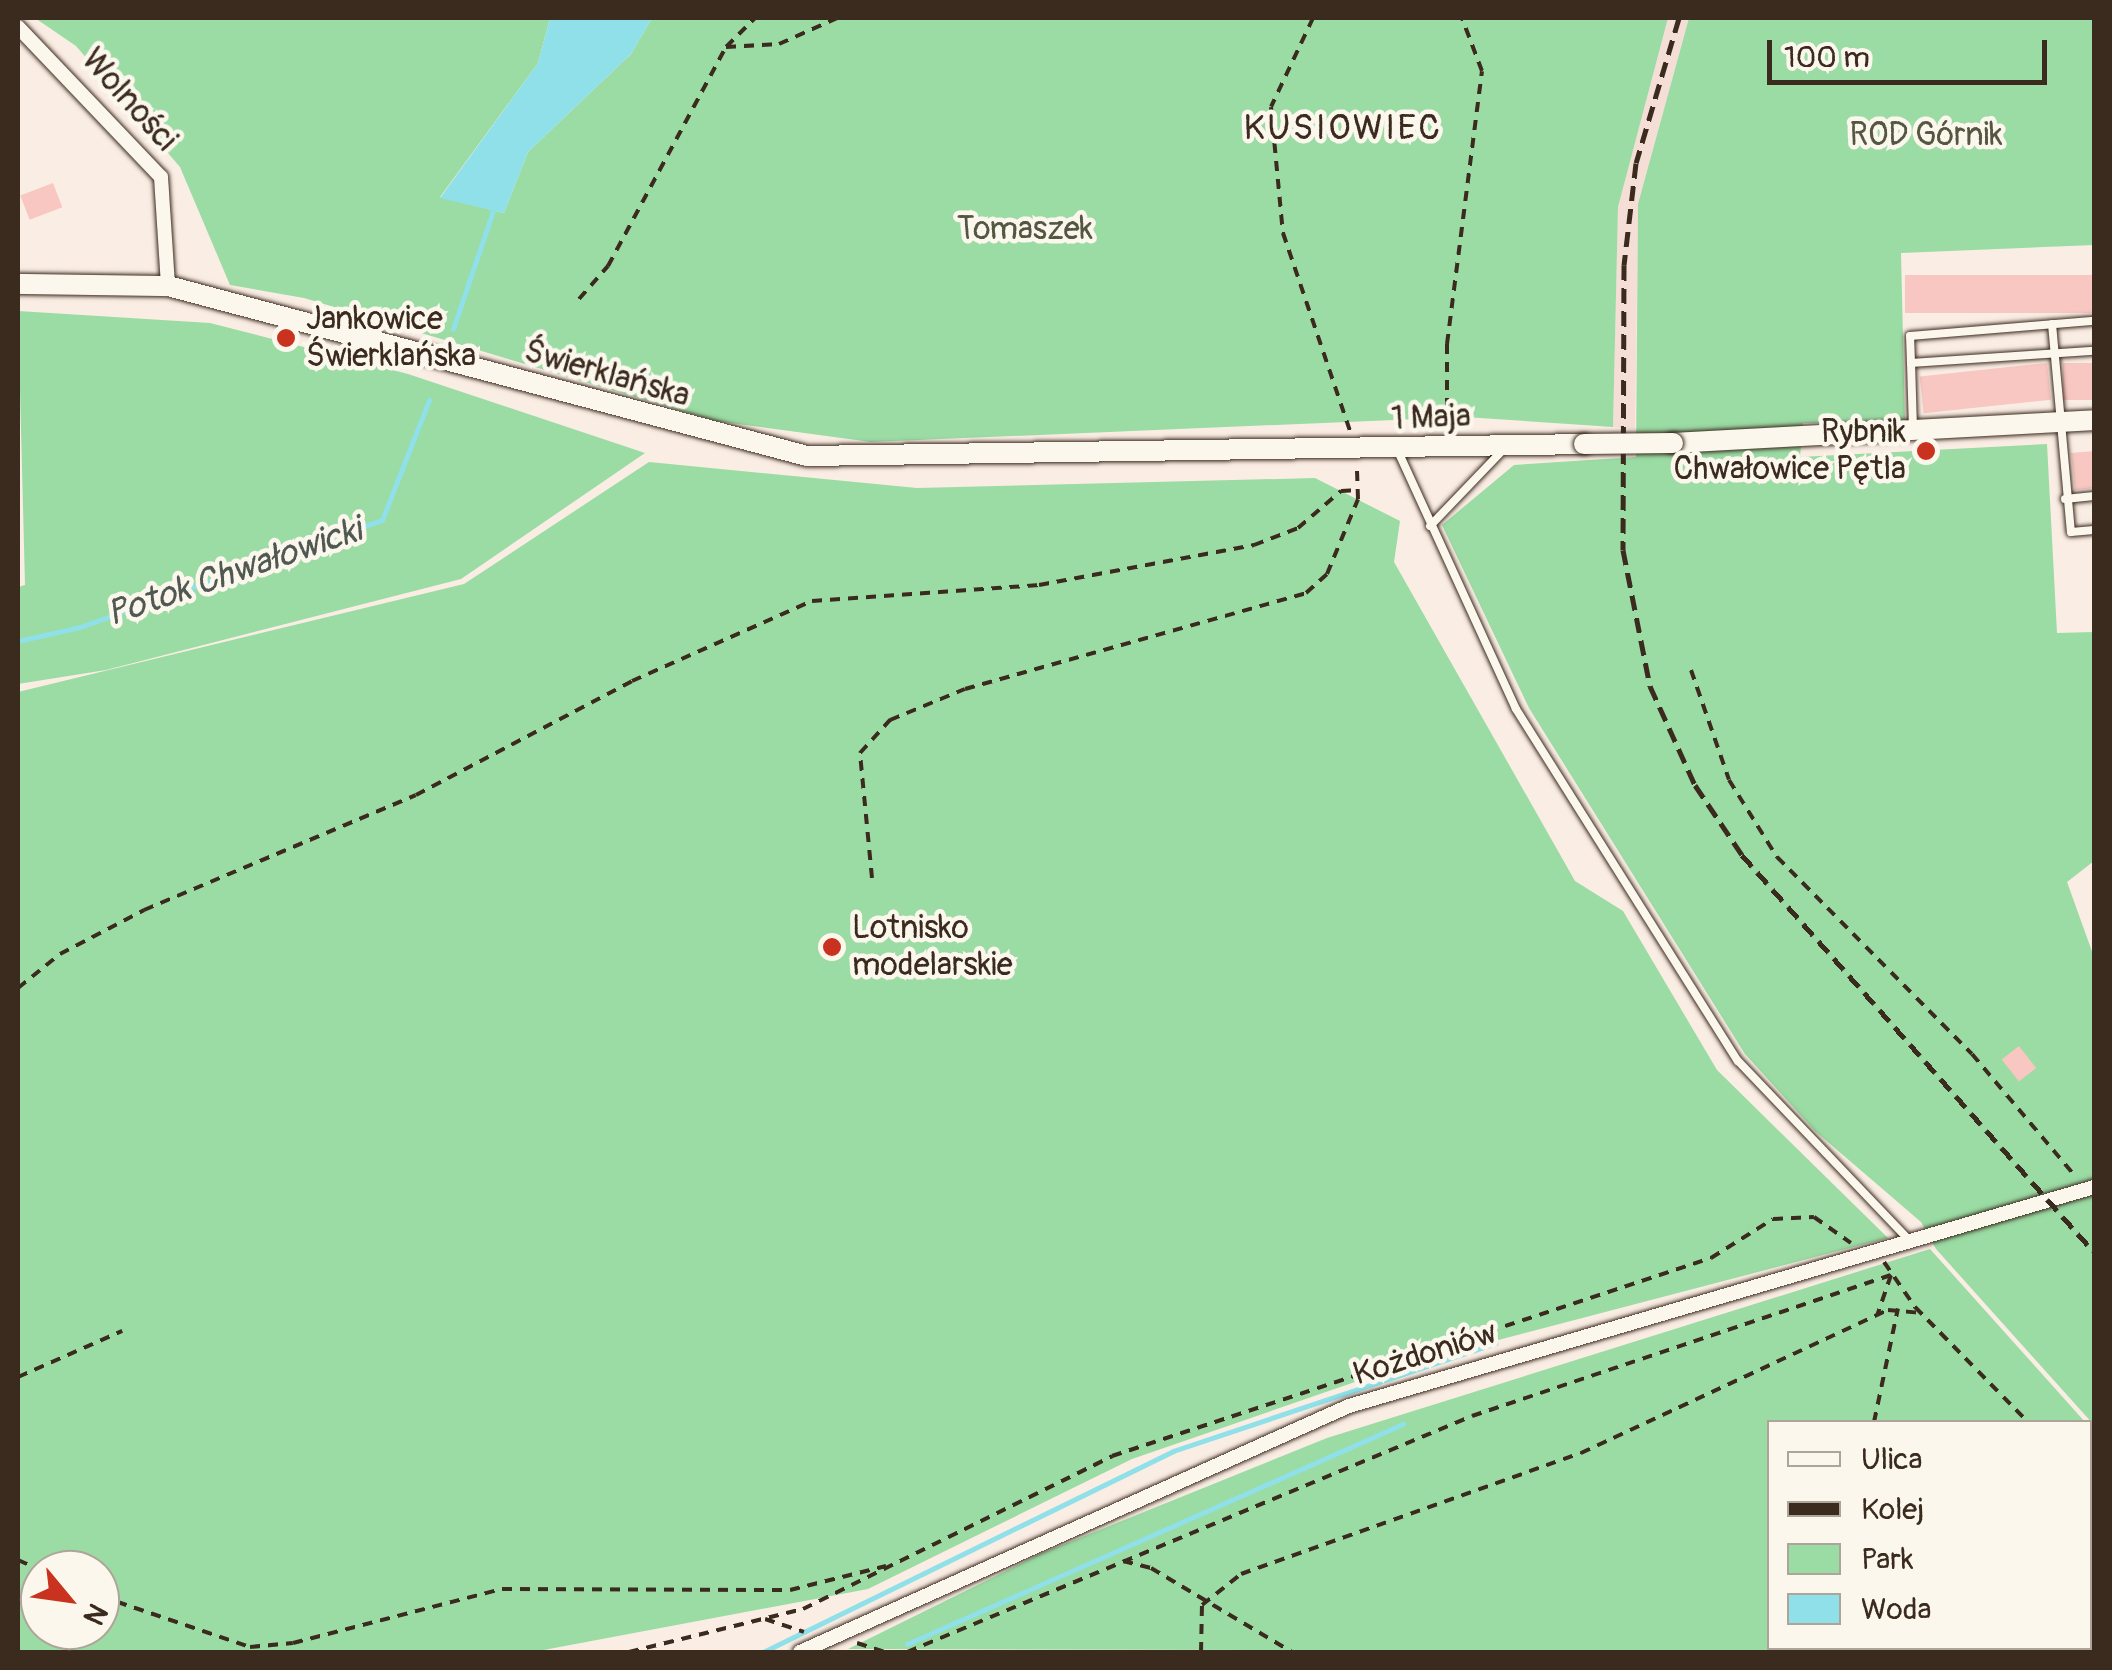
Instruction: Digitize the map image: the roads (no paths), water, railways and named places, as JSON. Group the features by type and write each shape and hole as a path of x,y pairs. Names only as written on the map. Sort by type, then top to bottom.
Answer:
{"main road":[{"name":"Świerklańska","path":"18,284 168,286 768,450"},
{"name":"1 Maja","path":"768,450 834,458 1673,443 1914,435 2094,420"}],"street":[{"name":"Wolności","path":"18,27 162,178 168,286"},
{"name":"Kożdoniów","path":"800,1652 1349,1406 1908,1240 2092,1192"}],"lane":[{"path":"1914,435 1910,336 2094,321"},
{"path":"2052,324 2058,423 2071,532 2094,530"},
{"path":"1911,363 2094,350"},
{"path":"1430,526 1507,446"},
{"path":"1397,449 1516,709 1738,1062 1908,1240"},
{"path":"2065,499 2094,496"}],"water":[{"path":"550,18 652,18 631,54 528,152 504,213 440,198 538,63"}],"waterway":[{"name":"Potok Chwałowicki","path":"453,329 495,205"},
{"name":"Potok Chwałowicki","path":"18,641 80,627 382,520 429,400"},
{"path":"763,1652 1173,1451 1495,1343"},
{"path":"907,1644 1403,1424"}],"railway":[{"path":"1679,18 1636,163 1624,265 1623,550 1650,686 1695,785 1742,855 2094,1252"}],"place":[{"name":"Jankowice Świerklańska","path":"286,338"},
{"name":"Rybnik Chwałowice Pętla","path":"1926,451"},
{"name":"Lotnisko modelarskie","path":"832,947"}],"district":[{"name":"KUSIOWIEC","path":"1343,128"}],"park label":[{"name":"ROD Górnik","path":"1926,135"},
{"name":"Tomaszek","path":"1025,229"}]}
